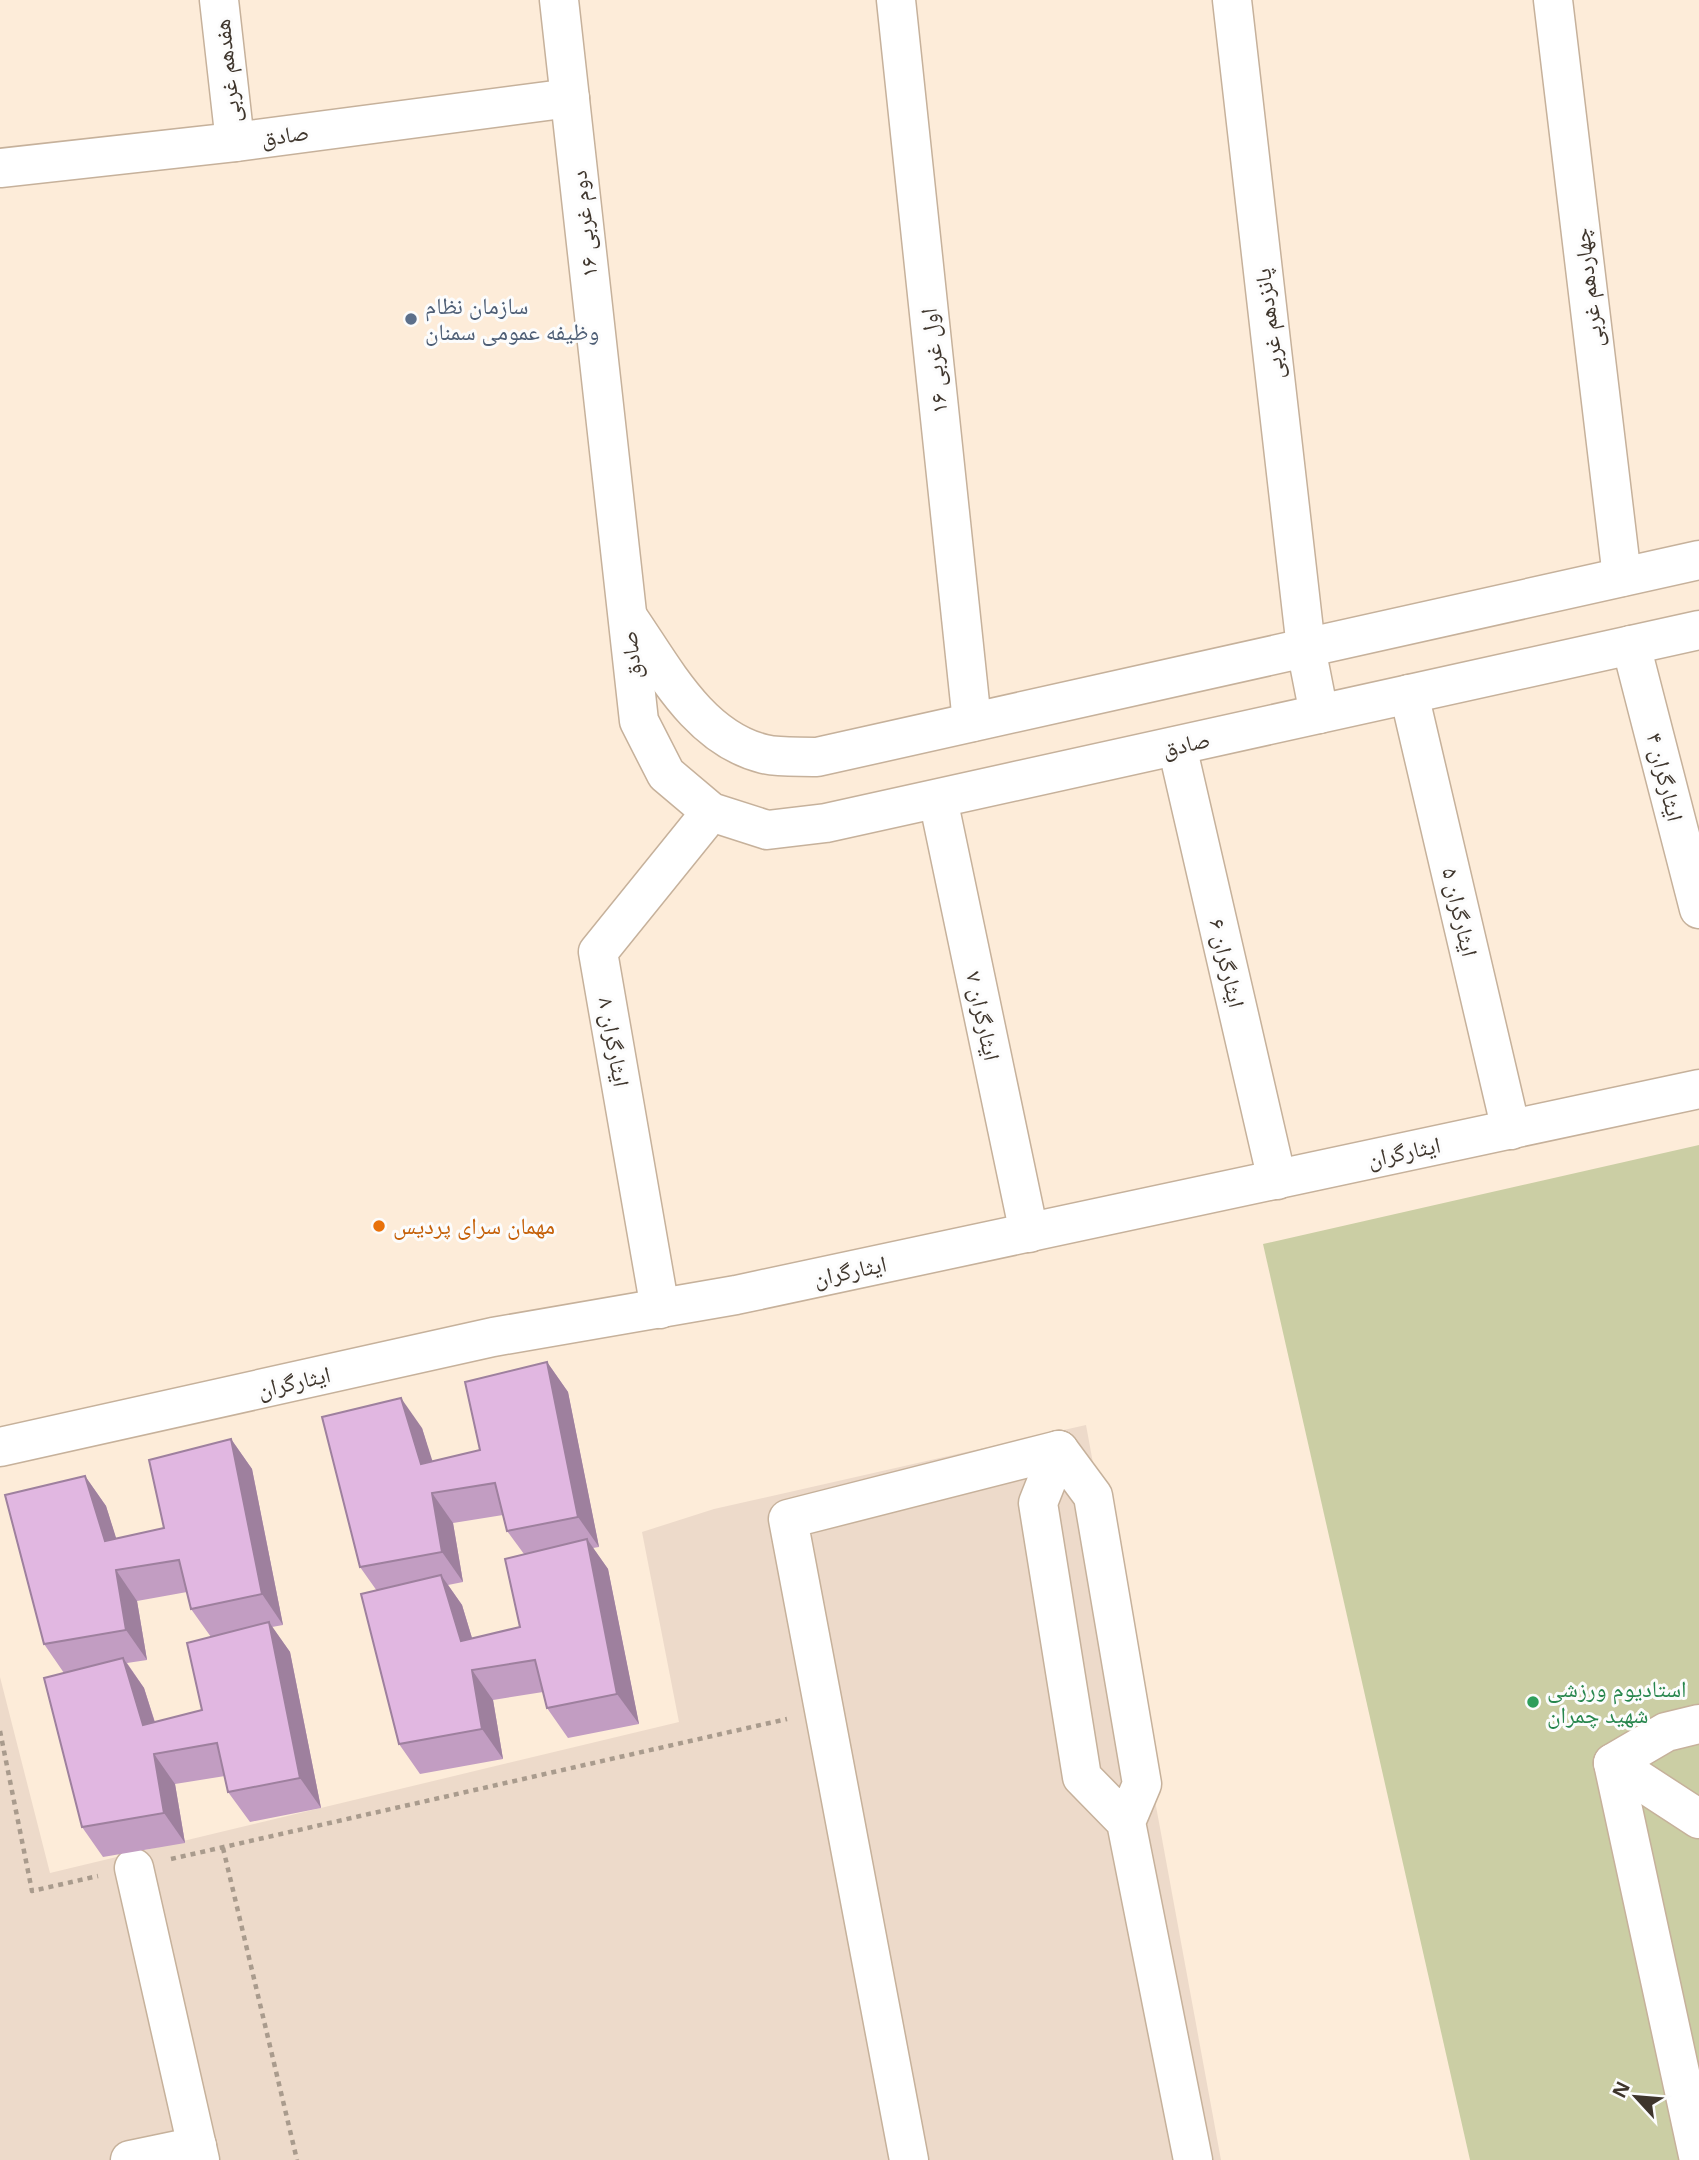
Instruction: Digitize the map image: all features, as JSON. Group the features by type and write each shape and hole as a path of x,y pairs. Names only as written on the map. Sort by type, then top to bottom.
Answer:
{"street":[{"name":"هفدهم غربی","path":"219,0 234,142"},
{"name":"۱۶ دوم غربی","path":"559,0 627,615"},
{"name":"۱۶ اول غربی","path":"896,0 972,722"},
{"name":"پانزدهم غربی","path":"1232,0 1306,648 1319,714"},
{"name":"چهاردهم غربی","path":"1553,0 1622,577"},
{"name":"صادق","path":"0,168 234,142 570,97"},
{"name":"صادق","path":"627,615 679,692 715,732 764,754 817,757 1699,560"},
{"name":"صادق","path":"627,615 639,722 666,774 711,812 767,830 826,824 1699,630"},
{"name":"ایثارگران ۴","path":"1631,645 1699,909"},
{"name":"ایثارگران ۵","path":"1409,694 1511,1130"},
{"name":"ایثارگران ۶","path":"1177,746 1276,1180"},
{"name":"ایثارگران ۷","path":"938,799 1029,1233"},
{"name":"ایثارگران ۸","path":"660,1309 598,951 711,812"},
{"name":"ایثارگران","path":"0,1447 493,1337 660,1309 1699,1089"},
{"path":"909,2160 788,1519 1059,1450"},
{"path":"1059,1450 1093,1496 1142,1784 1126,1822"},
{"path":"1059,1450 1038,1503 1082,1777 1126,1822 1193,2160"},
{"path":"1613,1763 1666,1732 1699,1724"},
{"path":"1613,1763 1699,1819"},
{"path":"1613,1763 1699,2160"},
{"path":"130,2160 198,2153 134,1868"}],"path":[{"path":"0,1731 32,1891 826,1710"},
{"path":"222,1847 297,2160"}],"shaded area":[{"path":"1086,1425 1221,2160 0,2160 0,1677 50,1873 679,1722 642,1532 714,1509"}],"green space":[{"name":"استادیوم ورزشی شهید چمران","path":"1699,1145 1699,2160 1470,2160 1263,1244"}],"building":[{"path":"547,1362 578,1517 507,1531 495,1483 432,1493 442,1552 360,1567 322,1417 401,1398 421,1464 480,1450 465,1382"},
{"path":"231,1439 262,1594 191,1609 179,1560 116,1570 126,1630 44,1644 5,1495 85,1476 105,1541 164,1528 149,1460"},
{"path":"587,1539 617,1694 547,1708 535,1660 472,1670 482,1729 399,1744 361,1594 441,1575 461,1641 520,1627 505,1559"},
{"path":"269,1622 300,1778 228,1792 217,1743 154,1754 164,1813 82,1827 44,1678 123,1658 143,1725 202,1710 187,1643"}],"place":[{"name":"سازمان نظام وظیفه عمومی سمنان","path":"411,319"},
{"name":"مهمان سرای پردیس","path":"379,1226"},
{"name":"استادیوم ورزشی شهید چمران","path":"1533,1702"}]}
